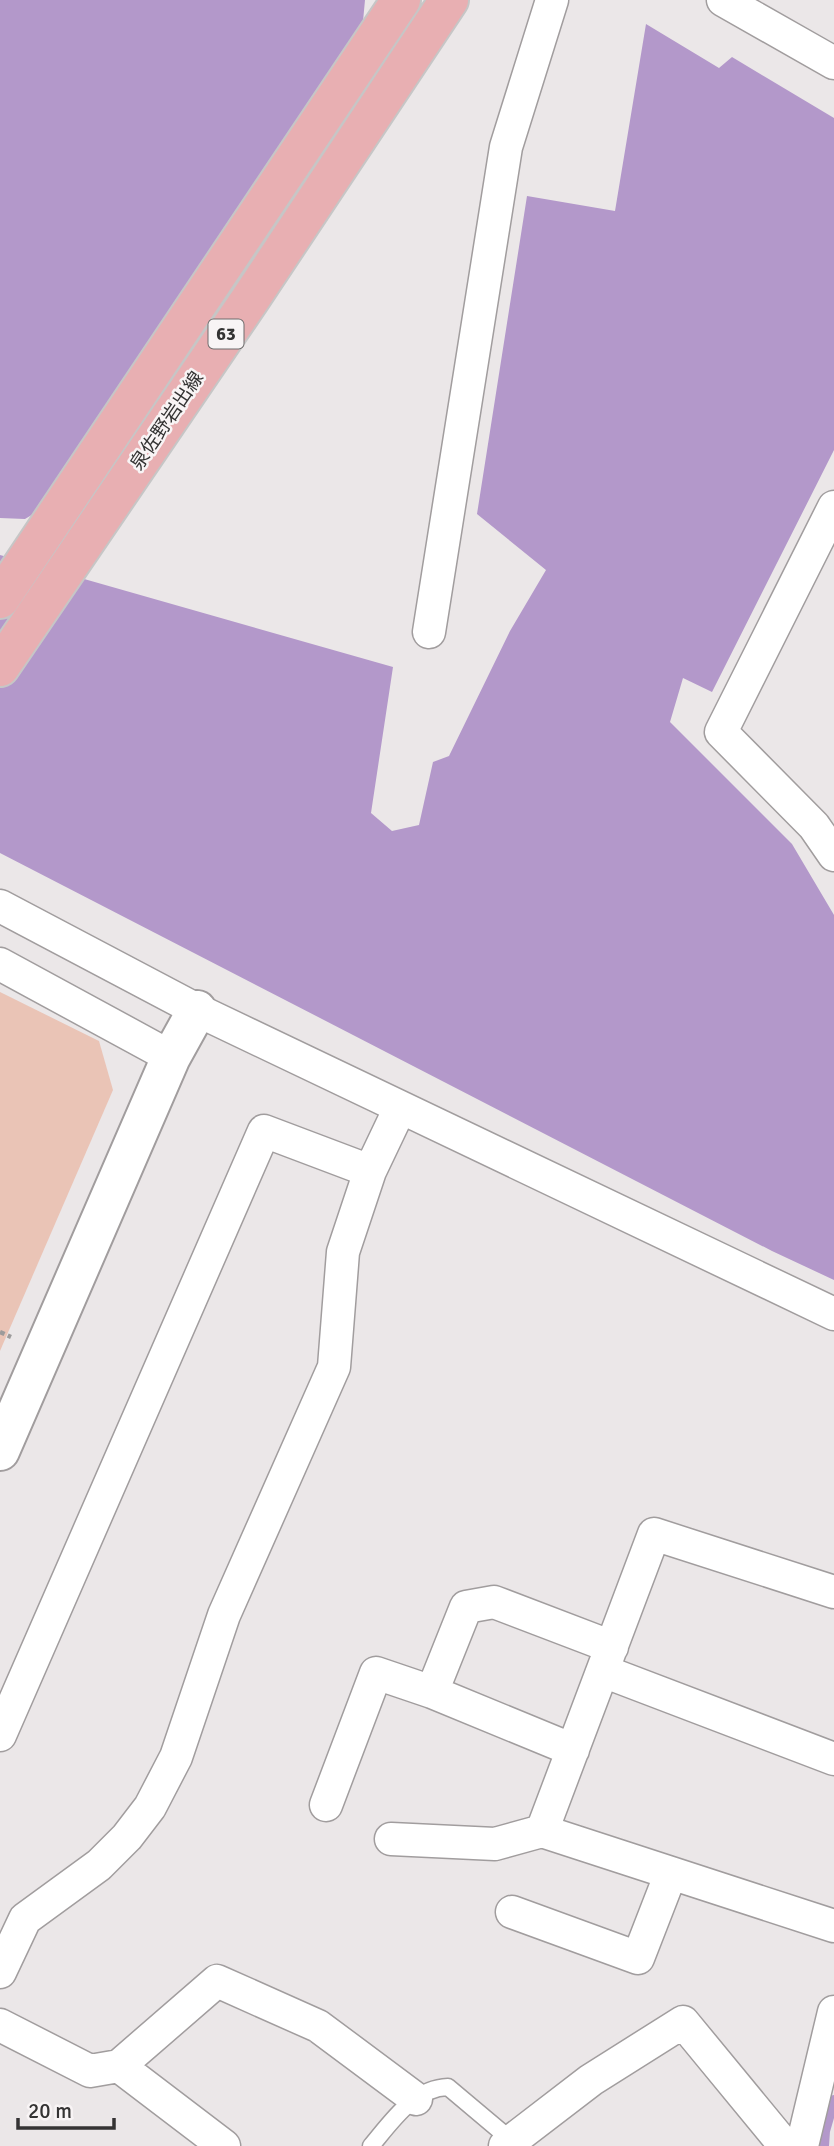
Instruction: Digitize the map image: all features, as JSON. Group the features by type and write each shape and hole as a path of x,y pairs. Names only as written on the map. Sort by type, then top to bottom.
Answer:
{"main road":[{"name":"泉佐野岩出線","path":"0,599 401,0"},
{"name":"泉佐野岩出線","path":"0,667 449,0"}],"street":[{"path":"429,632 506,147 552,0"},
{"path":"723,0 834,62"},
{"path":"834,507 721,732 814,826 834,855"},
{"path":"0,906 197,1010 834,1314"},
{"path":"0,964 171,1058"},
{"path":"0,1451 171,1058 197,1010"},
{"path":"0,1972 25,1919 99,1865 127,1837 150,1807 176,1757 224,1615 334,1367 343,1252 370,1171 400,1108"},
{"path":"0,1735 264,1131 370,1171"},
{"path":"542,1832 654,1534 834,1592"},
{"path":"432,1692 466,1607 494,1602 607,1659 834,1759"},
{"path":"326,1805 376,1673 432,1692 572,1750"},
{"path":"391,1839 495,1844 542,1832 834,1926"},
{"path":"512,1912 638,1958 671,1873"},
{"path":"0,2025 90,2071 119,2066 217,1981 318,2026 416,2099"},
{"path":"508,2143 591,2080 683,2022 781,2141 794,2146"},
{"path":"802,2146 832,2027"},
{"path":"119,2066 224,2146"}],"lane":[{"path":"372,2146 402,2109 433,2087 448,2087 508,2143"}],"shaded area":[{"path":"0,0 365,0 362,32 60,498 25,519 0,518"},
{"path":"646,24 719,68 732,57 834,118 834,450 712,692 683,678 670,722 792,844 834,915 834,1280 772,1251 0,853 0,555 393,667 371,813 392,831 419,825 433,762 449,756 510,631 546,570 477,514 527,196 615,211"},
{"path":"0,992 99,1041 113,1090 0,1351"}],"waterway":[{"path":"824,2146 825,2131 834,2100"}]}
